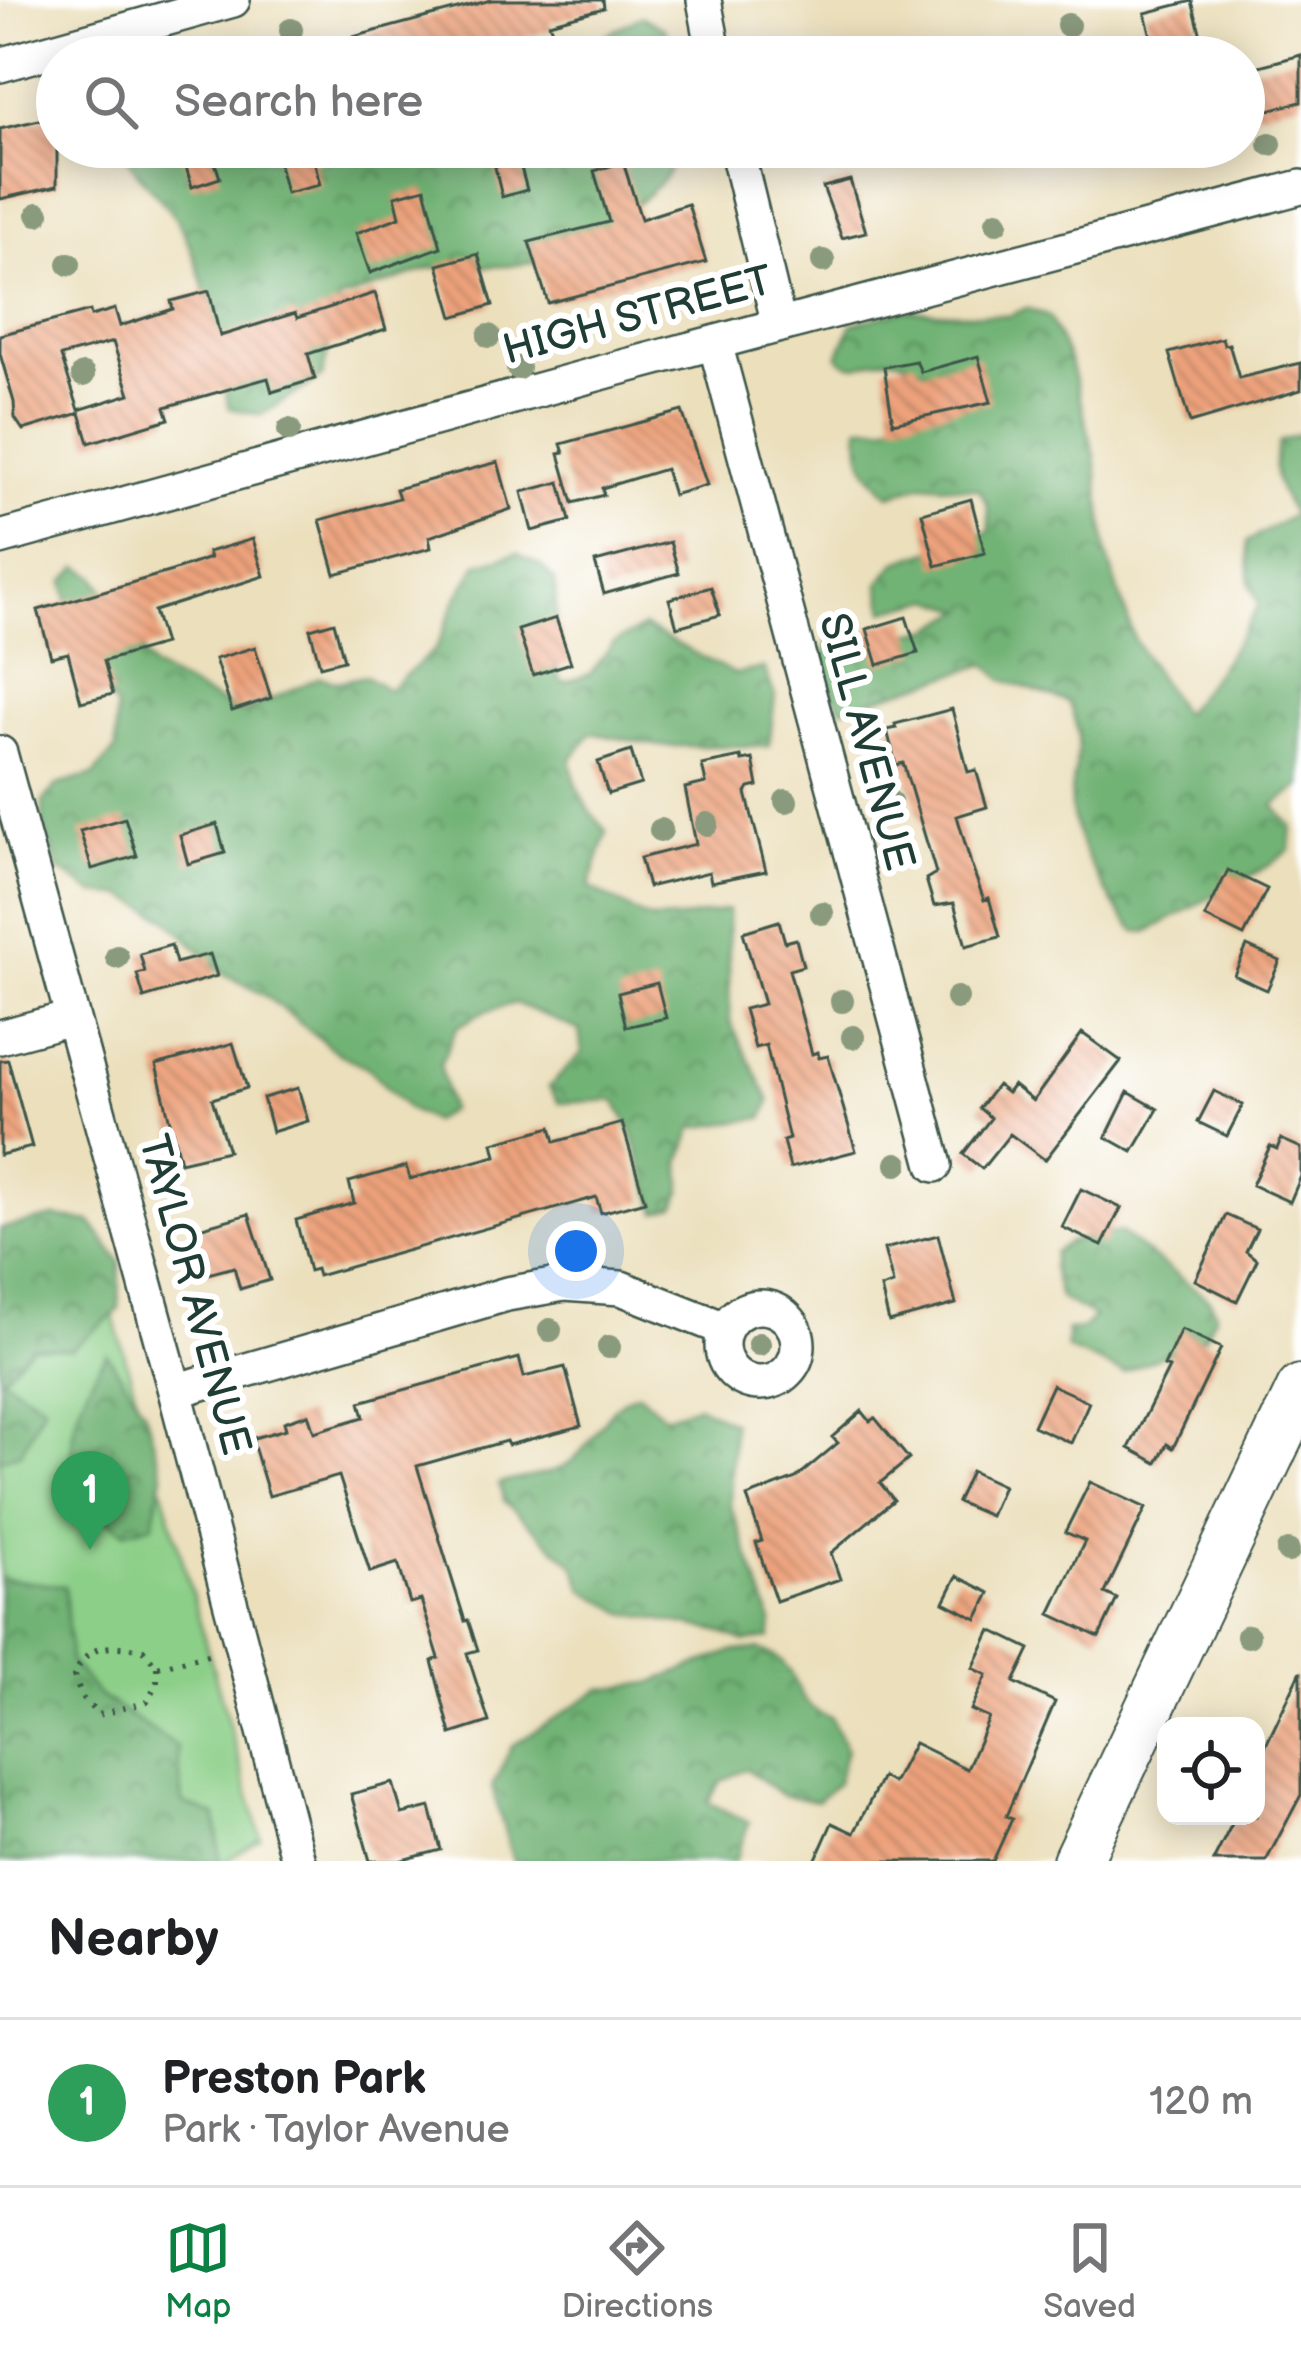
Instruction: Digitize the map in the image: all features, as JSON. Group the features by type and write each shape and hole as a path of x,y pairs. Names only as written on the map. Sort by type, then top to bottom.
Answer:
{"street":[{"path":"104,36 233,0"},
{"path":"704,0 711,36"},
{"path":"0,65 36,55"},
{"path":"741,168 778,325"},
{"name":"HIGH STREET","path":"0,538 1301,187"},
{"name":"SILL AVENUE","path":"715,343 935,1165"},
{"name":"TAYLOR AVENUE","path":"0,753 298,1861"},
{"path":"0,1036 71,1018"},
{"path":"175,1391 507,1294 563,1284 621,1288 725,1329"},
{"path":"1077,1861 1301,1389"}],"path":[{"path":"121,1646 143,1650 157,1666 158,1682 147,1702 99,1715 82,1698 74,1676 82,1657 121,1646"},
{"path":"157,1666 212,1654"}],"green space":[{"path":"641,16 664,28 667,36 605,36"},
{"path":"670,168 579,257 431,268 339,300 322,377 261,415 229,408 193,253 178,222 136,171"},
{"path":"1027,308 1049,317 1070,362 1095,456 1107,555 1135,641 1182,714 1224,661 1259,605 1250,583 1247,542 1293,515 1279,488 1275,463 1279,442 1301,434 1301,786 1274,806 1292,826 1290,850 1147,932 1135,931 1113,903 1076,829 1071,795 1078,739 1068,702 1003,680 986,664 842,709 822,670 824,652 837,629 851,640 930,630 964,610 933,599 885,611 879,584 897,562 990,531 988,506 979,489 923,484 890,495 869,472 860,447 860,426 885,426 927,406 926,370 891,358 855,366 844,362 838,356 852,324 902,310 1009,316"},
{"path":"517,553 541,566 555,581 558,677 564,683 590,674 614,643 644,627 735,674 764,668 775,696 769,746 661,746 591,733 570,761 583,799 607,832 589,887 650,920 728,910 730,1022 770,1101 763,1118 693,1128 681,1161 682,1189 676,1206 657,1212 633,1134 615,1100 559,1103 549,1087 582,1053 579,1030 515,1003 457,1027 440,1064 450,1110 432,1121 408,1109 367,1067 339,1054 266,996 223,973 167,919 124,896 95,894 58,869 43,824 43,802 57,785 94,775 116,749 116,708 79,650 64,582 79,567 95,576 153,668 241,713 320,677 338,682 366,676 388,690 436,649 456,599 478,564"},
{"path":"54,1217 91,1222 120,1262 119,1310 71,1349 32,1346 2,1378 44,1405 21,1452 0,1460 0,1229"},
{"path":"1119,1232 1210,1300 1216,1313 1205,1336 1123,1373 1067,1349 1067,1330 1082,1329 1094,1317 1060,1298 1052,1268 1054,1252 1069,1242"},
{"path":"91,1236 261,1838 225,1861 0,1861 0,1261"},
{"path":"107,1354 145,1412 163,1475 153,1524 124,1532 86,1497 72,1455 81,1402"},
{"path":"638,1393 665,1416 698,1405 733,1423 730,1504 772,1622 770,1638 745,1642 718,1631 625,1613 584,1590 575,1566 504,1501 499,1484 546,1473 572,1461 617,1405"},
{"path":"0,1578 65,1586 70,1661 98,1695 177,1747 183,1803 216,1816 220,1861 0,1861"},
{"path":"759,1649 778,1658 810,1706 831,1717 846,1749 837,1783 817,1801 782,1795 747,1769 721,1781 708,1802 749,1823 735,1861 513,1861 492,1787 512,1746 601,1689 651,1683 733,1651"}],"building":[{"path":"491,0 603,0 604,8 549,23 552,30 532,36 357,36"},
{"path":"1192,1 1201,36 1151,36 1145,13"},
{"path":"1301,55 1301,102 1265,111 1265,64"},
{"path":"36,121 36,168 57,168 57,186 0,199 0,129"},
{"path":"186,168 217,168 220,178 192,187"},
{"path":"280,168 316,168 320,185 286,193"},
{"path":"495,168 521,168 527,190 502,197"},
{"path":"625,168 641,219 688,204 706,262 548,303 529,242 609,222 594,171"},
{"path":"850,180 866,232 842,238 823,187"},
{"path":"425,188 441,247 370,273 356,233 400,217 395,196"},
{"path":"478,254 493,305 453,317 438,265"},
{"path":"209,291 220,336 375,293 386,329 308,354 315,379 272,392 268,378 165,407 169,419 89,443 80,413 23,430 15,418 0,335 115,309 120,326 173,309 171,301","holes":["113,342 130,394 79,410 61,356"]},
{"path":"1222,338 1224,345 1229,344 1239,378 1301,363 1301,390 1190,423 1169,353"},
{"path":"978,356 991,402 893,423 884,367 916,361 921,372"},
{"path":"682,411 707,485 673,495 665,469 602,488 604,495 573,503 559,454 564,453 561,444"},
{"path":"498,462 511,509 429,537 431,548 335,574 320,520 399,498 396,489"},
{"path":"560,482 570,521 532,531 522,492"},
{"path":"971,499 985,553 936,566 922,513"},
{"path":"253,539 264,576 154,611 164,644 104,661 113,694 81,702 68,653 51,657 38,610 172,571 210,558 208,552"},
{"path":"670,542 679,573 604,594 595,562"},
{"path":"711,587 720,615 677,627 669,599"},
{"path":"906,617 918,653 878,665 867,629"},
{"path":"556,618 571,663 533,675 518,630"},
{"path":"334,622 344,660 320,666 310,629"},
{"path":"255,647 271,698 232,711 215,659"},
{"path":"952,709 968,772 976,770 987,807 957,816 1000,937 966,946 954,903 934,906 926,879 936,873 903,763 896,765 887,730"},
{"path":"631,751 641,784 608,794 598,762"},
{"path":"741,757 742,761 753,759 758,786 746,793 766,871 711,882 709,872 648,887 640,858 696,844 685,788 706,783 702,765"},
{"path":"125,818 137,856 92,869 80,831"},
{"path":"217,824 225,853 188,864 180,835"},
{"path":"1228,870 1267,889 1244,936 1205,917"},
{"path":"779,921 785,942 796,939 803,966 789,970 812,1054 828,1056 856,1151 790,1168 783,1141 789,1139 766,1045 755,1048 744,1009 764,1004 743,932"},
{"path":"171,945 176,963 210,954 217,976 144,998 137,974 145,972 140,954"},
{"path":"1247,946 1280,961 1267,990 1234,975"},
{"path":"657,983 666,1018 626,1027 618,993"},
{"path":"1082,1033 1121,1061 1045,1160 1010,1134 982,1169 963,1154 991,1118 979,1108 997,1085 1007,1093 1013,1085 1033,1101"},
{"path":"233,1043 247,1088 212,1099 228,1151 180,1162 156,1065"},
{"path":"8,1060 32,1147 0,1155 0,1061"},
{"path":"298,1088 308,1121 272,1132 263,1098"},
{"path":"1214,1091 1243,1105 1227,1136 1198,1122"},
{"path":"1128,1092 1158,1109 1133,1152 1106,1137"},
{"path":"622,1123 645,1201 601,1213 596,1197 318,1276 316,1269 309,1271 296,1220 354,1203 349,1182 406,1166 410,1179 496,1156 493,1143 551,1127 555,1142"},
{"path":"1281,1139 1301,1148 1301,1176 1290,1202 1252,1185 1270,1146 1277,1149"},
{"path":"1081,1189 1121,1208 1102,1246 1062,1227"},
{"path":"249,1214 270,1280 240,1289 234,1267 208,1274 195,1229"},
{"path":"1226,1215 1257,1229 1246,1251 1257,1260 1237,1301 1195,1280"},
{"path":"938,1235 956,1304 889,1322 881,1288 893,1284 884,1249"},
{"path":"1181,1329 1221,1348 1173,1448 1167,1444 1157,1463 1129,1448 1169,1368 1164,1366"},
{"path":"519,1358 524,1377 565,1367 581,1426 417,1466 478,1650 467,1653 489,1722 451,1734 432,1661 439,1658 421,1600 410,1603 398,1563 370,1572 339,1476 269,1496 253,1443 254,1438 286,1429 284,1422 308,1414 314,1432 364,1417 360,1402"},
{"path":"1052,1385 1089,1402 1071,1443 1033,1426"},
{"path":"862,1411 870,1421 875,1418 909,1459 880,1483 894,1500 831,1553 840,1579 776,1601 756,1543 762,1541 747,1497 796,1478 838,1443 832,1437"},
{"path":"971,1471 1003,1486 990,1516 957,1502"},
{"path":"1090,1482 1146,1508 1105,1593 1117,1599 1099,1637 1050,1614 1085,1541 1065,1532"},
{"path":"957,1576 990,1593 977,1619 944,1602"},
{"path":"991,1630 1030,1649 1014,1682 1055,1702 1006,1816 1012,1819 993,1861 815,1861 832,1823 854,1833 882,1777 893,1783 914,1743 967,1769 989,1718 971,1710 987,1675 973,1668"},
{"path":"1301,1671 1301,1795 1266,1861 1213,1861 1231,1825 1265,1825 1265,1747"},
{"path":"393,1783 402,1814 430,1807 441,1850 399,1861 370,1861 351,1794"}],"place":[{"name":"Preston Park","path":"90,1550"}]}
